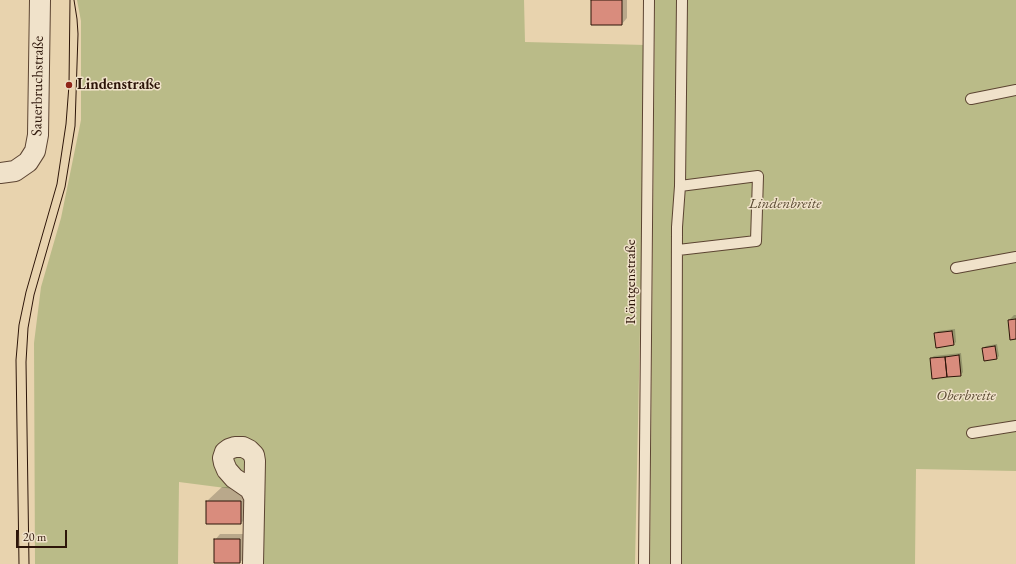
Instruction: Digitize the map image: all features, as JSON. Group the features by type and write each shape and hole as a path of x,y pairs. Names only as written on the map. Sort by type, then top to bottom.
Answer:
{"street":[{"name":"Sauerbruchstraße","path":"0,173 15,171 28,162 35,151 38,135 40,0"},
{"path":"253,564 254,498"}],"lane":[{"name":"Röntgenstraße","path":"644,564 649,0"},
{"path":"676,564 677,227 680,186 682,0"},
{"path":"971,98 1016,90"},
{"path":"678,250 756,241 758,176 680,186"},
{"path":"956,268 1016,257"},
{"path":"972,433 1016,426"}],"green space":[{"path":"77,0 524,0 525,42 646,45 635,564 258,564 263,491 241,490 179,482 178,564 35,564 34,343 41,287 61,218 81,120 81,21"},
{"name":"Lindenbreite","path":"655,0 1016,0 1016,471 916,469 915,564 650,564"}],"building":[{"path":"591,0 622,0 622,25 591,25"},
{"path":"1016,319 1016,339 1010,340 1008,320"},
{"path":"952,331 954,345 936,348 934,333"},
{"path":"995,346 997,359 984,361 982,348"},
{"path":"959,355 961,376 947,377 945,357"},
{"path":"945,357 947,377 932,379 930,358"},
{"path":"206,501 241,501 241,524 206,524"},
{"path":"214,539 240,539 240,563 214,563"}],"tram line":[{"path":"19,564 16,360 19,325 26,292 57,184 66,124 69,85 70,0"},
{"path":"29,564 26,362 28,328 34,295 65,187 75,126 78,34 74,0"}],"place":[{"name":"Lindenstraße","path":"69,85"}],"park label":[{"name":"Oberbreite","path":"966,396"}]}
